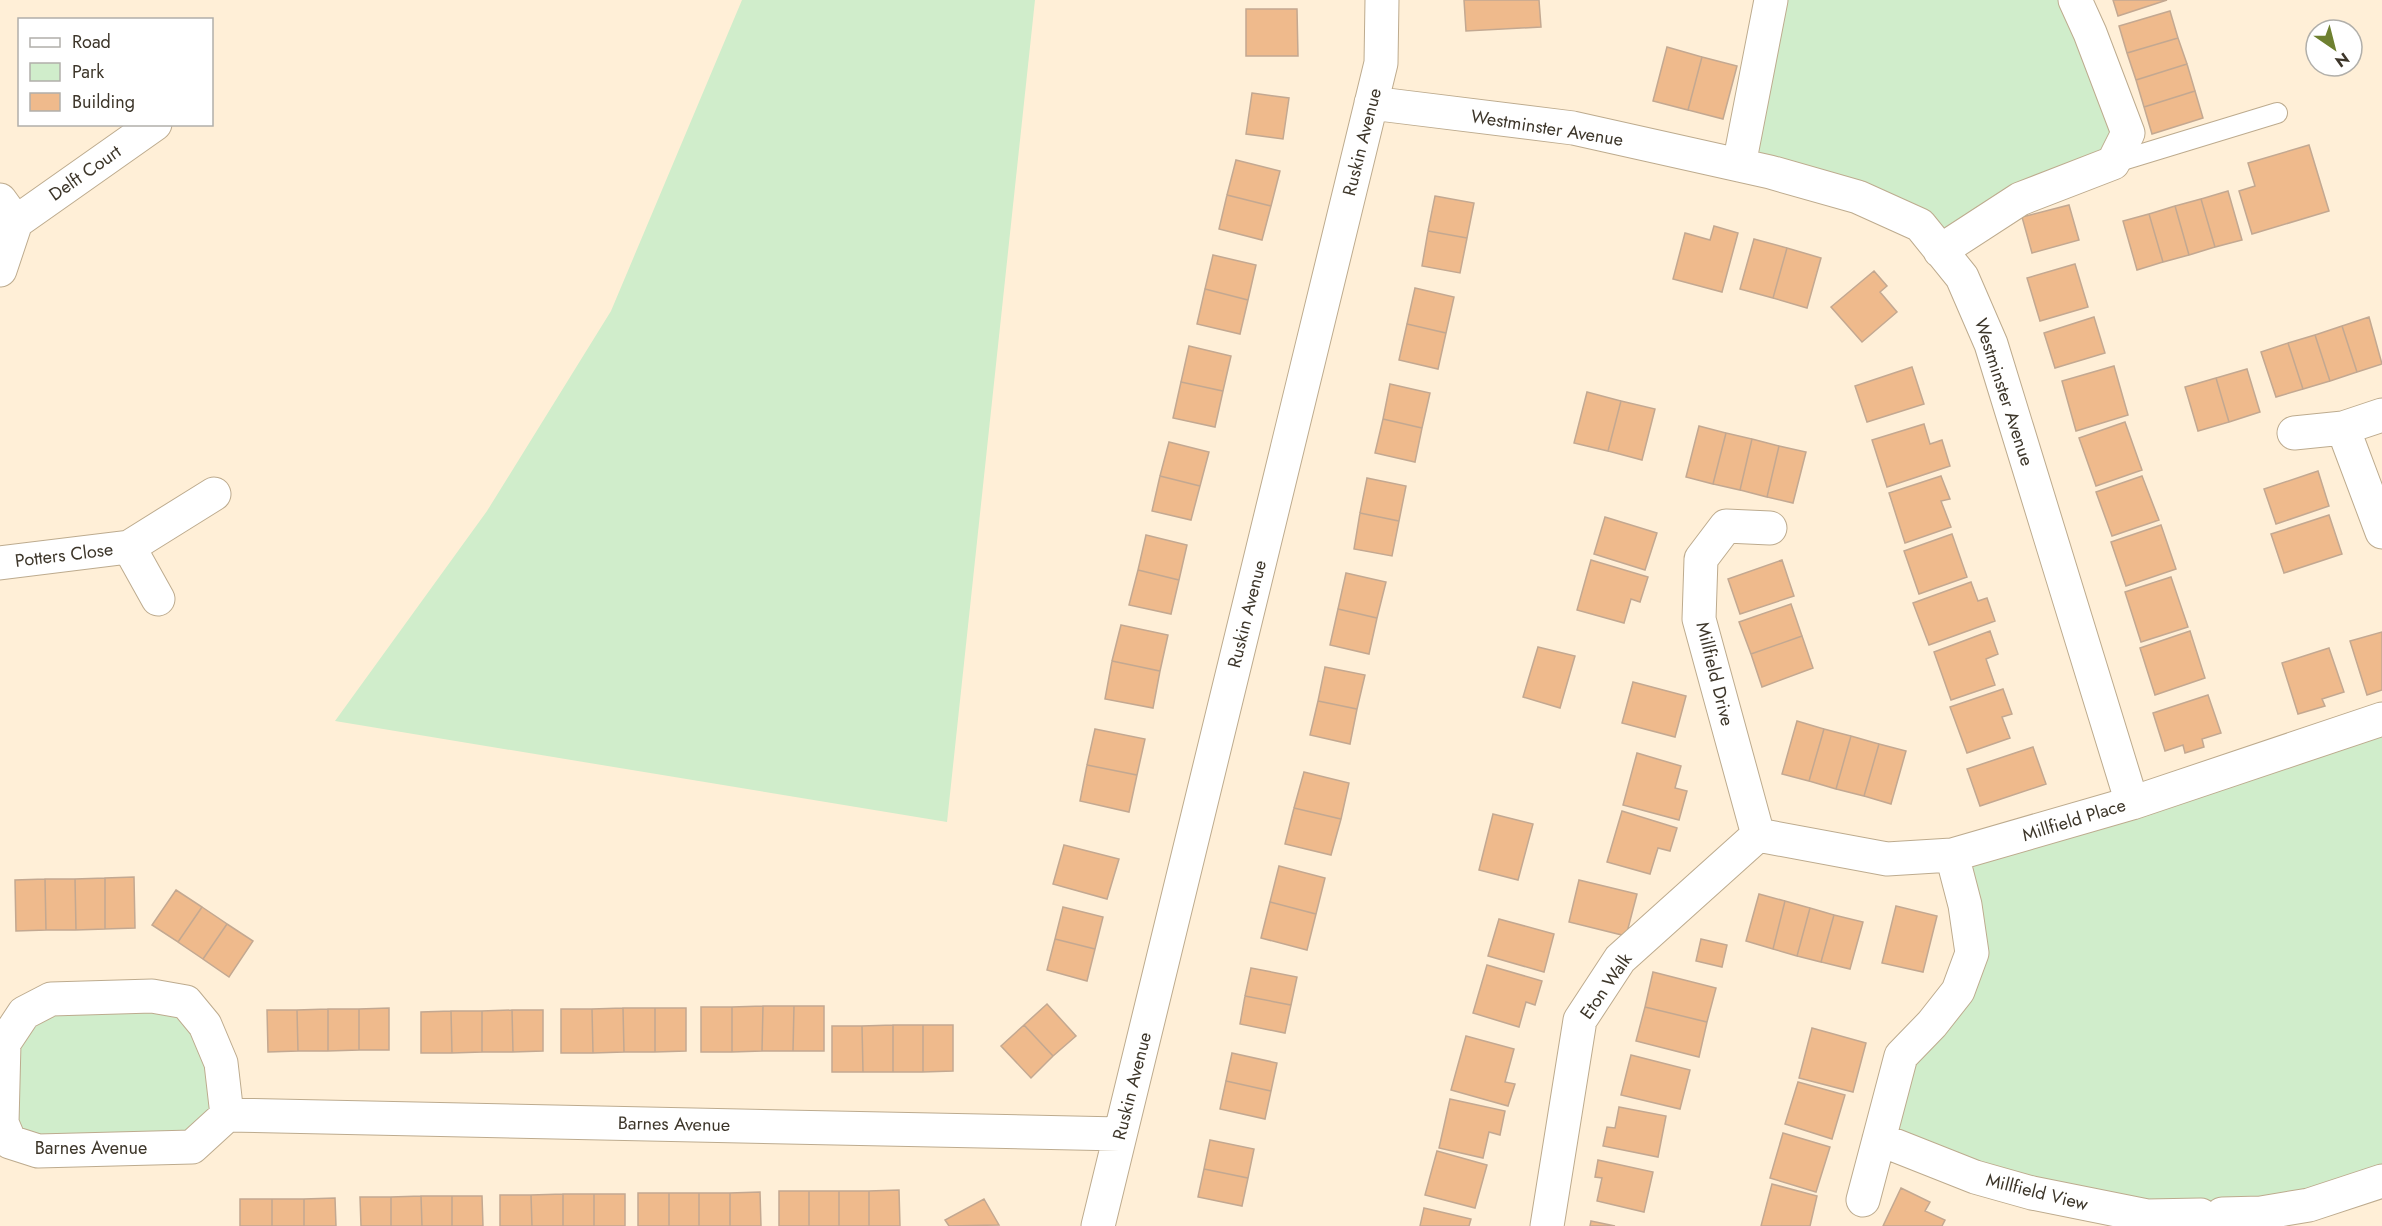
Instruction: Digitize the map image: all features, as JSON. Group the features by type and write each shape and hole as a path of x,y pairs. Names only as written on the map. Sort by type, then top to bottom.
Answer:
{"street":[{"name":"Ruskin Avenue","path":"1098,1226 1381,63 1382,0"},
{"path":"1739,165 1771,0"},
{"path":"1940,251 2020,199 2113,163 2128,133 2075,0"},
{"name":"Westminster Avenue","path":"1371,103 1573,128 1739,165 1858,197 1920,225 1962,277 1991,344 2132,802"},
{"name":"Delft Court","path":"0,270 8,211 152,126"},
{"path":"2294,433 2343,428 2382,415"},
{"path":"2343,428 2382,532"},
{"name":"Potters Close","path":"0,563 129,548 214,494"},
{"name":"Millfield Drive","path":"1758,835 1699,619 1701,559 1726,526 1770,528"},
{"name":"Potters Close","path":"129,548 158,599"},
{"name":"Millfield Place","path":"1758,835 1887,859 1952,855 2132,802 2382,719"},
{"name":"Eton Walk","path":"1547,1226 1580,1020 1620,959 1758,835"},
{"path":"1863,1200 1901,1056 1932,1024 1958,991 1972,953 1965,905 1952,855"},
{"name":"Barnes Avenue","path":"227,1115 221,1063 205,1025 186,1002 152,996 51,999 24,1012 4,1043 2,1123 10,1142 38,1151 192,1147 227,1115 1120,1134"},
{"name":"Millfield View","path":"1880,1139 1975,1177 2032,1193 2146,1216 2261,1213 2309,1204 2382,1181"}],"lane":[{"path":"2113,163 2277,113"}],"green space":[{"path":"742,0 1035,0 947,822 335,721 487,511 611,311"},
{"path":"1771,0 2075,0 2128,133 1940,251 1920,225 1739,165"},
{"path":"2382,719 2382,1181 2147,1216 1879,1139 1901,1056 1958,991 1952,855"},
{"path":"186,1002 227,1115 192,1147 10,1142 24,1013"}],"building":[{"path":"1464,0 1539,0 1541,27 1466,31"},
{"path":"2113,0 2167,0 2118,16"},
{"path":"1246,9 1297,9 1298,56 1246,56"},
{"path":"2170,11 2178,38 2127,53 2119,26"},
{"path":"2178,38 2187,64 2136,80 2127,53"},
{"path":"1667,47 1702,57 1688,110 1653,101"},
{"path":"1702,57 1737,66 1723,119 1688,110"},
{"path":"2187,64 2195,91 2144,107 2136,80"},
{"path":"2195,91 2203,118 2152,134 2144,107"},
{"path":"1252,93 1289,98 1283,139 1246,134"},
{"path":"2309,145 2329,211 2252,234 2239,191 2255,186 2248,163"},
{"path":"1236,160 1280,171 1271,206 1227,195"},
{"path":"2228,191 2242,240 2215,247 2201,199"},
{"path":"1227,195 1271,206 1262,240 1219,229"},
{"path":"1435,196 1474,203 1467,238 1428,231"},
{"path":"2201,199 2215,247 2189,255 2175,206"},
{"path":"2069,205 2079,240 2032,253 2022,217"},
{"path":"2175,206 2189,255 2163,262 2149,214"},
{"path":"2149,214 2163,262 2137,270 2123,221"},
{"path":"1714,226 1738,233 1722,292 1673,279 1685,233 1710,240"},
{"path":"1428,231 1467,238 1460,273 1422,266"},
{"path":"1754,239 1787,248 1773,298 1740,289"},
{"path":"1787,248 1821,258 1807,308 1773,298"},
{"path":"1213,255 1256,265 1248,300 1205,289"},
{"path":"2075,264 2088,307 2040,321 2027,278"},
{"path":"1874,271 1887,286 1880,292 1897,312 1862,342 1831,307"},
{"path":"1415,288 1454,297 1446,333 1407,324"},
{"path":"1205,289 1248,300 1240,334 1197,324"},
{"path":"2094,317 2105,353 2055,368 2044,333"},
{"path":"2369,317 2382,364 2357,372 2342,326"},
{"path":"1407,324 1446,333 1438,369 1399,360"},
{"path":"2342,326 2357,372 2330,381 2315,335"},
{"path":"2315,335 2330,381 2303,389 2288,343"},
{"path":"2288,343 2303,389 2276,397 2261,352"},
{"path":"1189,346 1231,356 1223,391 1181,382"},
{"path":"2114,366 2128,415 2076,431 2062,381"},
{"path":"1912,367 1924,404 1867,422 1855,386"},
{"path":"2247,369 2260,412 2229,422 2216,378"},
{"path":"2216,378 2229,422 2198,431 2185,387"},
{"path":"1181,382 1223,391 1215,427 1173,418"},
{"path":"1390,384 1430,393 1422,428 1383,419"},
{"path":"1587,392 1621,401 1608,451 1574,443"},
{"path":"1621,401 1655,409 1642,460 1608,451"},
{"path":"1383,419 1422,428 1415,462 1375,453"},
{"path":"2125,422 2142,470 2096,486 2079,438"},
{"path":"1924,424 1930,444 1942,440 1950,466 1887,487 1872,440"},
{"path":"1699,426 1726,433 1713,484 1686,477"},
{"path":"1726,433 1752,439 1740,490 1713,484"},
{"path":"1752,439 1779,446 1767,497 1740,490"},
{"path":"1169,442 1209,452 1200,486 1160,476"},
{"path":"1779,446 1806,452 1793,503 1767,497"},
{"path":"2318,471 2329,506 2276,524 2264,489"},
{"path":"1160,476 1200,486 1191,520 1152,511"},
{"path":"1941,476 1950,499 1941,501 1951,527 1905,543 1889,493"},
{"path":"2142,476 2159,520 2112,536 2096,492"},
{"path":"1367,478 1406,486 1399,521 1360,513"},
{"path":"1360,513 1399,521 1392,556 1354,549"},
{"path":"2329,515 2342,554 2284,573 2271,534"},
{"path":"1605,517 1657,533 1645,570 1594,554"},
{"path":"2161,525 2176,569 2126,586 2111,542"},
{"path":"1952,534 1967,577 1919,594 1904,551"},
{"path":"1146,535 1187,545 1179,580 1138,570"},
{"path":"1591,560 1648,577 1640,602 1631,599 1624,623 1577,610"},
{"path":"1782,560 1794,596 1740,614 1728,579"},
{"path":"1138,570 1179,580 1171,614 1129,605"},
{"path":"1346,573 1386,582 1377,618 1338,609"},
{"path":"2171,577 2188,627 2141,642 2125,592"},
{"path":"1971,582 1978,601 1987,598 1995,621 1929,645 1913,603"},
{"path":"1791,604 1802,636 1751,654 1739,622"},
{"path":"1338,609 1377,618 1369,654 1330,645"},
{"path":"1121,625 1168,635 1160,671 1112,661"},
{"path":"1990,631 1998,654 1986,659 1995,685 1951,700 1934,652"},
{"path":"2190,631 2205,678 2155,695 2140,648"},
{"path":"2382,632 2382,690 2367,695 2350,641"},
{"path":"1802,636 1813,668 1762,687 1751,654"},
{"path":"1538,647 1575,656 1560,708 1523,697"},
{"path":"2329,648 2344,692 2322,699 2325,706 2298,714 2282,663"},
{"path":"1112,661 1160,671 1153,708 1105,699"},
{"path":"1325,667 1365,675 1357,709 1318,701"},
{"path":"1633,682 1686,696 1675,737 1622,723"},
{"path":"2003,689 2012,714 2002,717 2010,738 1967,753 1950,707"},
{"path":"2208,695 2221,733 2202,739 2204,747 2185,753 2183,745 2165,751 2153,713"},
{"path":"1318,701 1357,709 1350,744 1310,735"},
{"path":"1797,721 1824,729 1809,781 1782,774"},
{"path":"1095,729 1145,739 1137,775 1087,765"},
{"path":"1824,729 1851,736 1836,789 1809,781"},
{"path":"1851,736 1879,744 1864,796 1836,789"},
{"path":"1879,744 1906,751 1891,804 1864,796"},
{"path":"2033,747 2046,784 1980,806 1967,769"},
{"path":"1637,753 1681,766 1675,788 1687,791 1679,820 1623,805"},
{"path":"1087,765 1137,775 1129,812 1080,801"},
{"path":"1304,772 1349,783 1341,819 1294,808"},
{"path":"1294,808 1341,819 1331,855 1285,844"},
{"path":"1622,811 1677,828 1670,851 1658,848 1650,874 1607,862"},
{"path":"1493,814 1533,824 1518,880 1479,870"},
{"path":"1064,845 1119,859 1107,899 1053,884"},
{"path":"1279,866 1325,878 1316,914 1270,902"},
{"path":"134,877 135,928 105,929 105,878"},
{"path":"105,878 105,929 76,930 75,879"},
{"path":"45,879 46,930 16,931 15,880"},
{"path":"45,879 75,879 76,930 46,930"},
{"path":"1579,880 1637,894 1626,936 1569,922"},
{"path":"176,890 202,907 178,942 152,925"},
{"path":"1759,894 1785,901 1773,949 1746,941"},
{"path":"1785,901 1810,908 1797,956 1773,949"},
{"path":"1270,902 1316,914 1307,950 1261,938"},
{"path":"1896,906 1937,916 1923,972 1882,963"},
{"path":"202,907 227,924 203,959 178,942"},
{"path":"1063,907 1103,917 1095,949 1055,939"},
{"path":"1810,908 1834,915 1821,962 1797,956"},
{"path":"1834,915 1863,922 1850,969 1821,962"},
{"path":"1499,919 1554,934 1544,972 1488,956"},
{"path":"227,924 253,941 229,977 203,959"},
{"path":"1055,939 1095,949 1087,981 1047,970"},
{"path":"1701,939 1727,945 1722,967 1696,961"},
{"path":"1487,965 1542,981 1535,1005 1526,1002 1519,1027 1473,1013"},
{"path":"1251,968 1297,977 1291,1005 1245,996"},
{"path":"1653,972 1716,988 1707,1022 1645,1007"},
{"path":"1245,996 1291,1005 1285,1033 1240,1024"},
{"path":"1047,1004 1076,1036 1053,1056 1024,1025"},
{"path":"763,1006 762,1051 732,1052 732,1007"},
{"path":"763,1006 794,1006 793,1051 762,1051"},
{"path":"794,1006 824,1006 824,1051 793,1051"},
{"path":"701,1007 732,1007 732,1052 701,1052"},
{"path":"1645,1007 1707,1022 1699,1057 1636,1041"},
{"path":"389,1008 389,1050 359,1050 359,1009"},
{"path":"623,1008 655,1008 655,1052 624,1052"},
{"path":"623,1008 624,1052 593,1053 592,1009"},
{"path":"655,1008 686,1008 686,1051 655,1052"},
{"path":"328,1009 328,1051 298,1051 297,1010"},
{"path":"328,1009 359,1009 359,1050 328,1051"},
{"path":"561,1009 592,1009 593,1053 561,1053"},
{"path":"267,1010 297,1010 298,1051 268,1052"},
{"path":"512,1010 513,1052 482,1052 482,1011"},
{"path":"512,1010 543,1010 543,1051 513,1052"},
{"path":"451,1011 482,1011 482,1052 452,1053"},
{"path":"451,1011 452,1053 421,1053 421,1012"},
{"path":"893,1025 893,1072 863,1072 862,1026"},
{"path":"893,1025 923,1025 923,1072 893,1072"},
{"path":"923,1025 953,1025 953,1071 923,1072"},
{"path":"1024,1025 1053,1056 1031,1078 1001,1046"},
{"path":"832,1026 862,1026 863,1072 832,1072"},
{"path":"1812,1028 1866,1043 1853,1092 1799,1078"},
{"path":"1466,1036 1514,1049 1505,1082 1515,1084 1508,1106 1451,1090"},
{"path":"1232,1053 1277,1063 1271,1091 1226,1081"},
{"path":"1631,1055 1690,1070 1680,1109 1621,1095"},
{"path":"1226,1081 1271,1091 1265,1119 1220,1109"},
{"path":"1798,1082 1845,1095 1832,1139 1785,1124"},
{"path":"1450,1099 1505,1111 1500,1135 1489,1132 1483,1158 1439,1148"},
{"path":"1619,1107 1666,1116 1658,1157 1603,1146 1607,1127 1615,1128"},
{"path":"1783,1133 1830,1147 1816,1192 1770,1178"},
{"path":"1210,1140 1254,1149 1248,1178 1204,1169"},
{"path":"1437,1151 1487,1165 1475,1208 1425,1195"},
{"path":"1598,1160 1653,1172 1644,1212 1597,1201 1602,1178 1595,1177"},
{"path":"1204,1169 1248,1178 1242,1206 1198,1197"},
{"path":"1772,1184 1817,1196 1810,1226 1761,1226"},
{"path":"1901,1188 1930,1202 1925,1211 1945,1220 1942,1226 1883,1226"},
{"path":"899,1190 900,1226 869,1226 869,1191"},
{"path":"779,1191 809,1191 809,1226 779,1226"},
{"path":"809,1191 839,1191 839,1226 809,1226"},
{"path":"839,1191 869,1191 869,1226 839,1226"},
{"path":"760,1192 761,1226 730,1226 730,1193"},
{"path":"638,1193 669,1193 669,1226 638,1226"},
{"path":"669,1193 699,1193 699,1226 669,1226"},
{"path":"699,1193 730,1193 730,1226 699,1226"},
{"path":"563,1194 594,1194 594,1226 563,1226"},
{"path":"563,1194 563,1226 532,1226 531,1195"},
{"path":"594,1194 625,1194 625,1226 594,1226"},
{"path":"500,1195 531,1195 532,1226 500,1226"},
{"path":"421,1196 422,1226 391,1226 391,1197"},
{"path":"421,1196 452,1196 452,1226 422,1226"},
{"path":"452,1196 482,1196 483,1226 452,1226"},
{"path":"360,1197 391,1197 391,1226 361,1226"},
{"path":"335,1198 336,1226 304,1226 304,1199"},
{"path":"240,1199 272,1199 272,1226 240,1226"},
{"path":"272,1199 304,1199 304,1226 272,1226"},
{"path":"984,1199 999,1225 949,1226 945,1220"},
{"path":"1424,1208 1471,1219 1469,1226 1420,1226"},
{"path":"1591,1221 1615,1226 1590,1226"}]}
